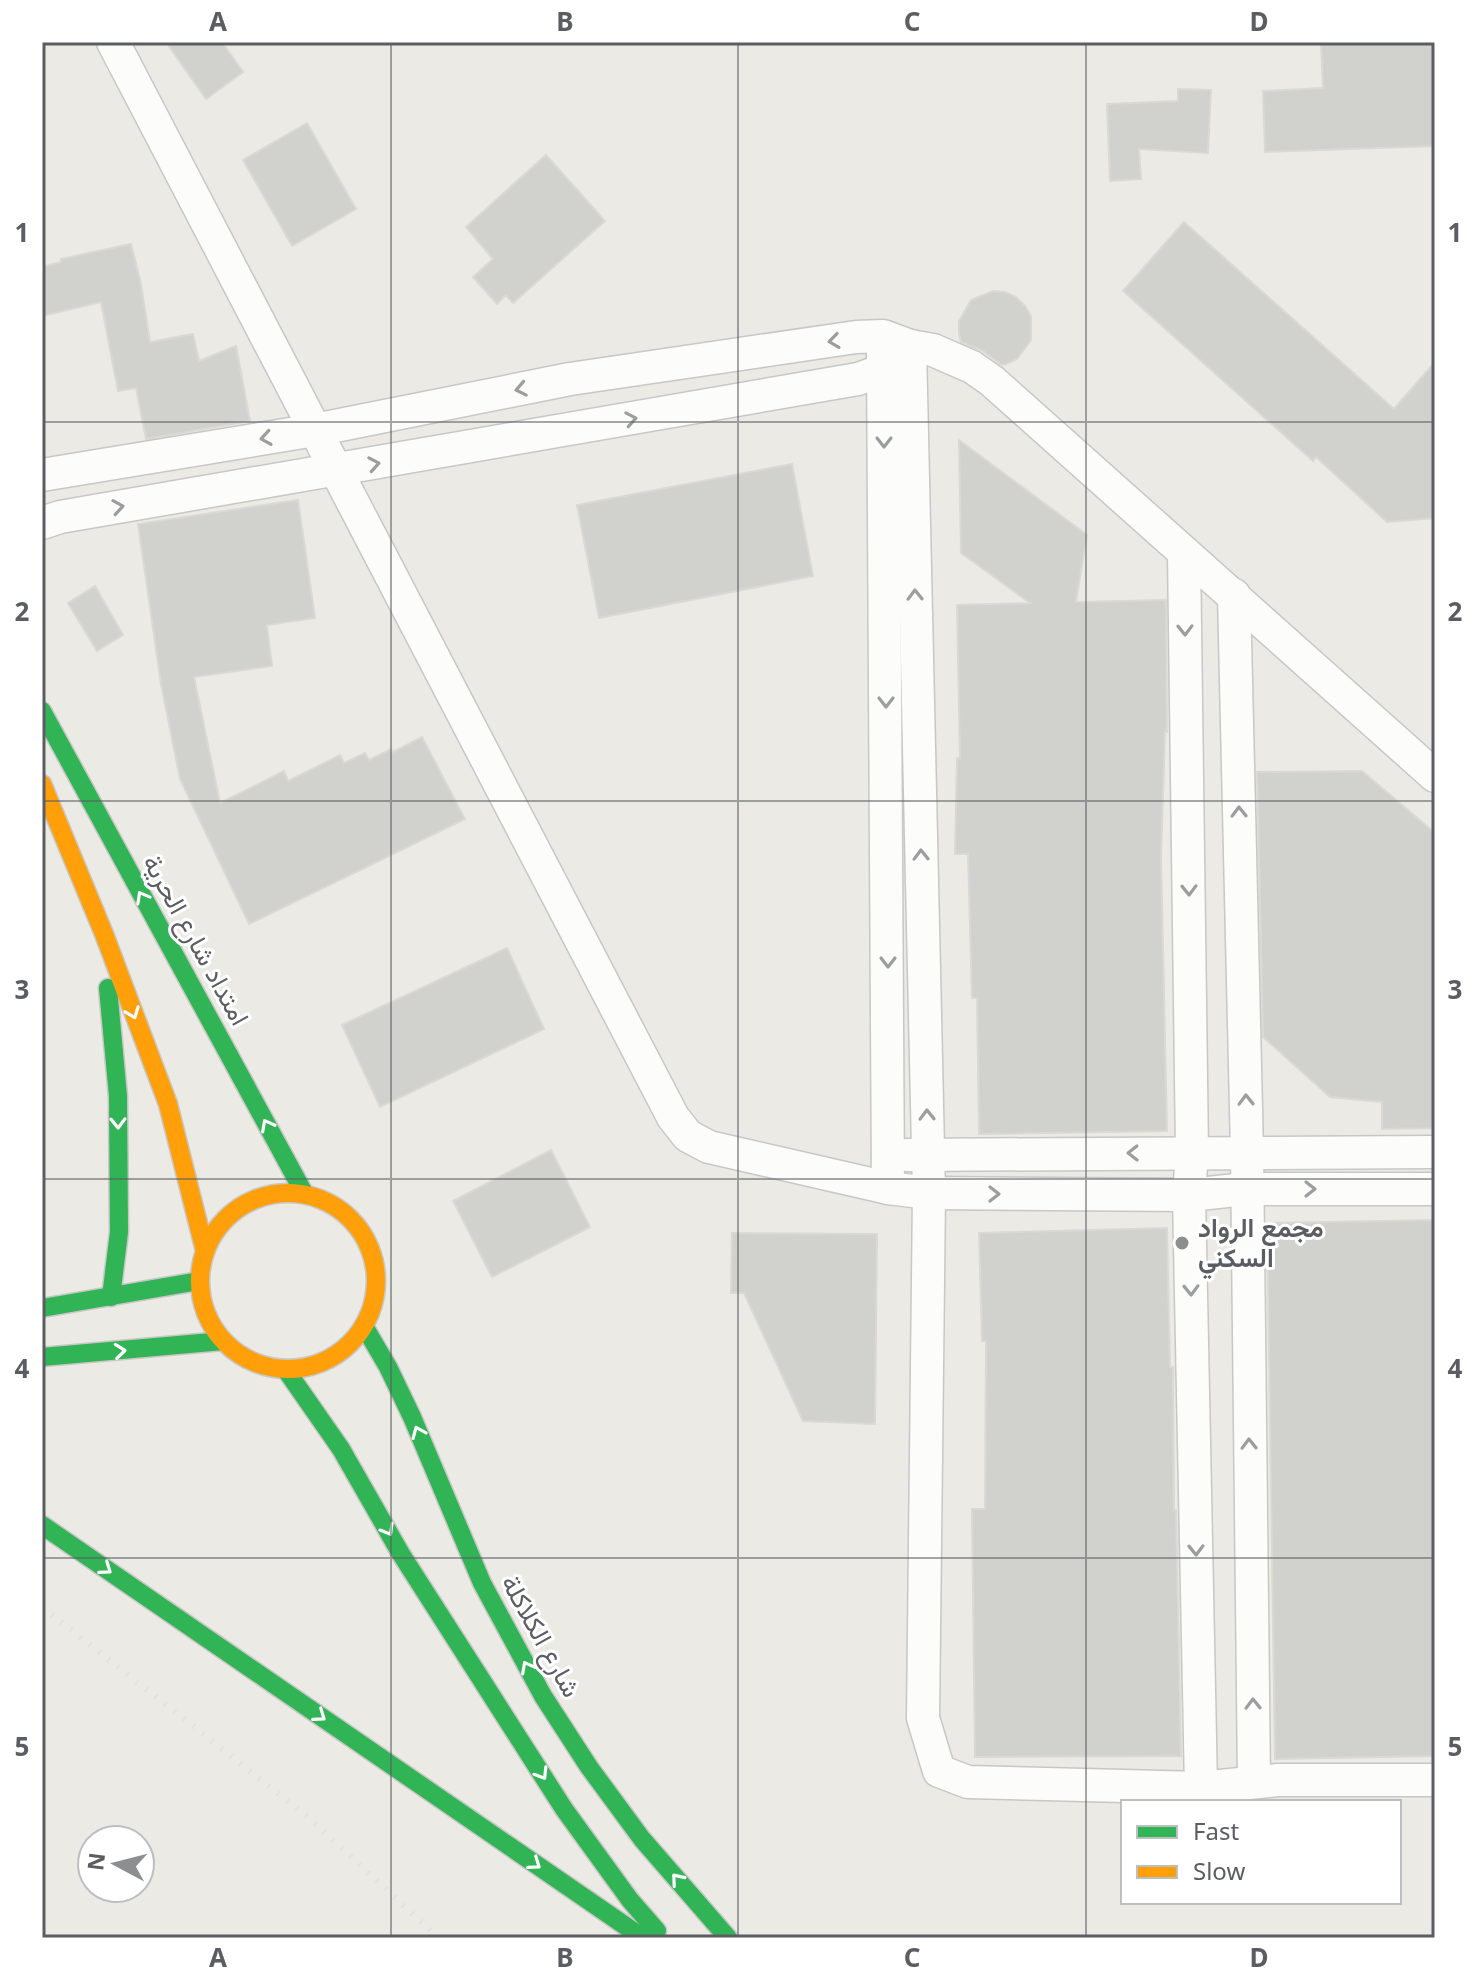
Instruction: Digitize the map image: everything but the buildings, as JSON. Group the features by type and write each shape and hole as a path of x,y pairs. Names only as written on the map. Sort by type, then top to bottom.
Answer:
{"main road":[{"name":"امتداد شارع الحرية","path":"42,711 304,1193"},
{"path":"42,784 104,934 168,1104 205,1251"},
{"path":"104,934 118,1096 119,1232 111,1297"},
{"path":"279,1192 304,1193 339,1208 365,1236 372,1253 376,1291 364,1326 349,1345 331,1359 309,1368 286,1370 263,1366 241,1357 223,1341 210,1323 202,1303 199,1281 205,1251 217,1229 234,1210 255,1198 279,1192"},
{"path":"42,1308 199,1281"},
{"name":"شارع الكلاكلة","path":"364,1326 412,1417 482,1583 543,1696 589,1767 642,1839 728,1938"},
{"path":"42,1357 223,1341"},
{"path":"286,1370 341,1449 401,1554 564,1809 630,1900 663,1938"},
{"path":"42,1525 643,1938"}],"street":[{"path":"113,42 679,1128 688,1136 709,1147 888,1188 929,1193 1189,1195 1246,1189 1435,1189"},
{"path":"42,475 315,430 570,379 856,337 896,341 933,350 972,367 1234,595 1435,776"},
{"path":"888,1188 883,370 896,341"},
{"path":"896,341 929,1193 923,1718 939,1771 968,1782 1201,1788 1254,1782 1435,1780"},
{"path":"42,523 60,517 858,379 883,370"},
{"path":"1184,552 1192,1152 1189,1195 1201,1788"},
{"path":"1234,595 1247,1152 1254,1782"},
{"path":"889,1154 1435,1152"}],"railway":[{"path":"42,1607 308,1817 439,1938"}],"traffic: fast":[{"path":"42,711 304,1193"},
{"path":"108,988 118,1096 119,1232 111,1297"},
{"path":"42,1308 199,1281"},
{"path":"364,1326 412,1417 482,1583 543,1696 589,1767 642,1839 728,1938"},
{"path":"42,1357 223,1341"},
{"path":"286,1370 341,1449 401,1554 564,1809 630,1900 657,1931"},
{"path":"42,1525 643,1938"}],"traffic: slow":[{"path":"42,784 104,934 168,1104 205,1251"},
{"path":"288,1193 322,1199 350,1219 370,1247 376,1281 370,1315 350,1343 322,1363 288,1369 254,1363 226,1343 206,1315 200,1281 206,1247 226,1219 254,1199 288,1193"}],"place":[{"name":"مجمع الرواد السكني","path":"1182,1243"}]}
